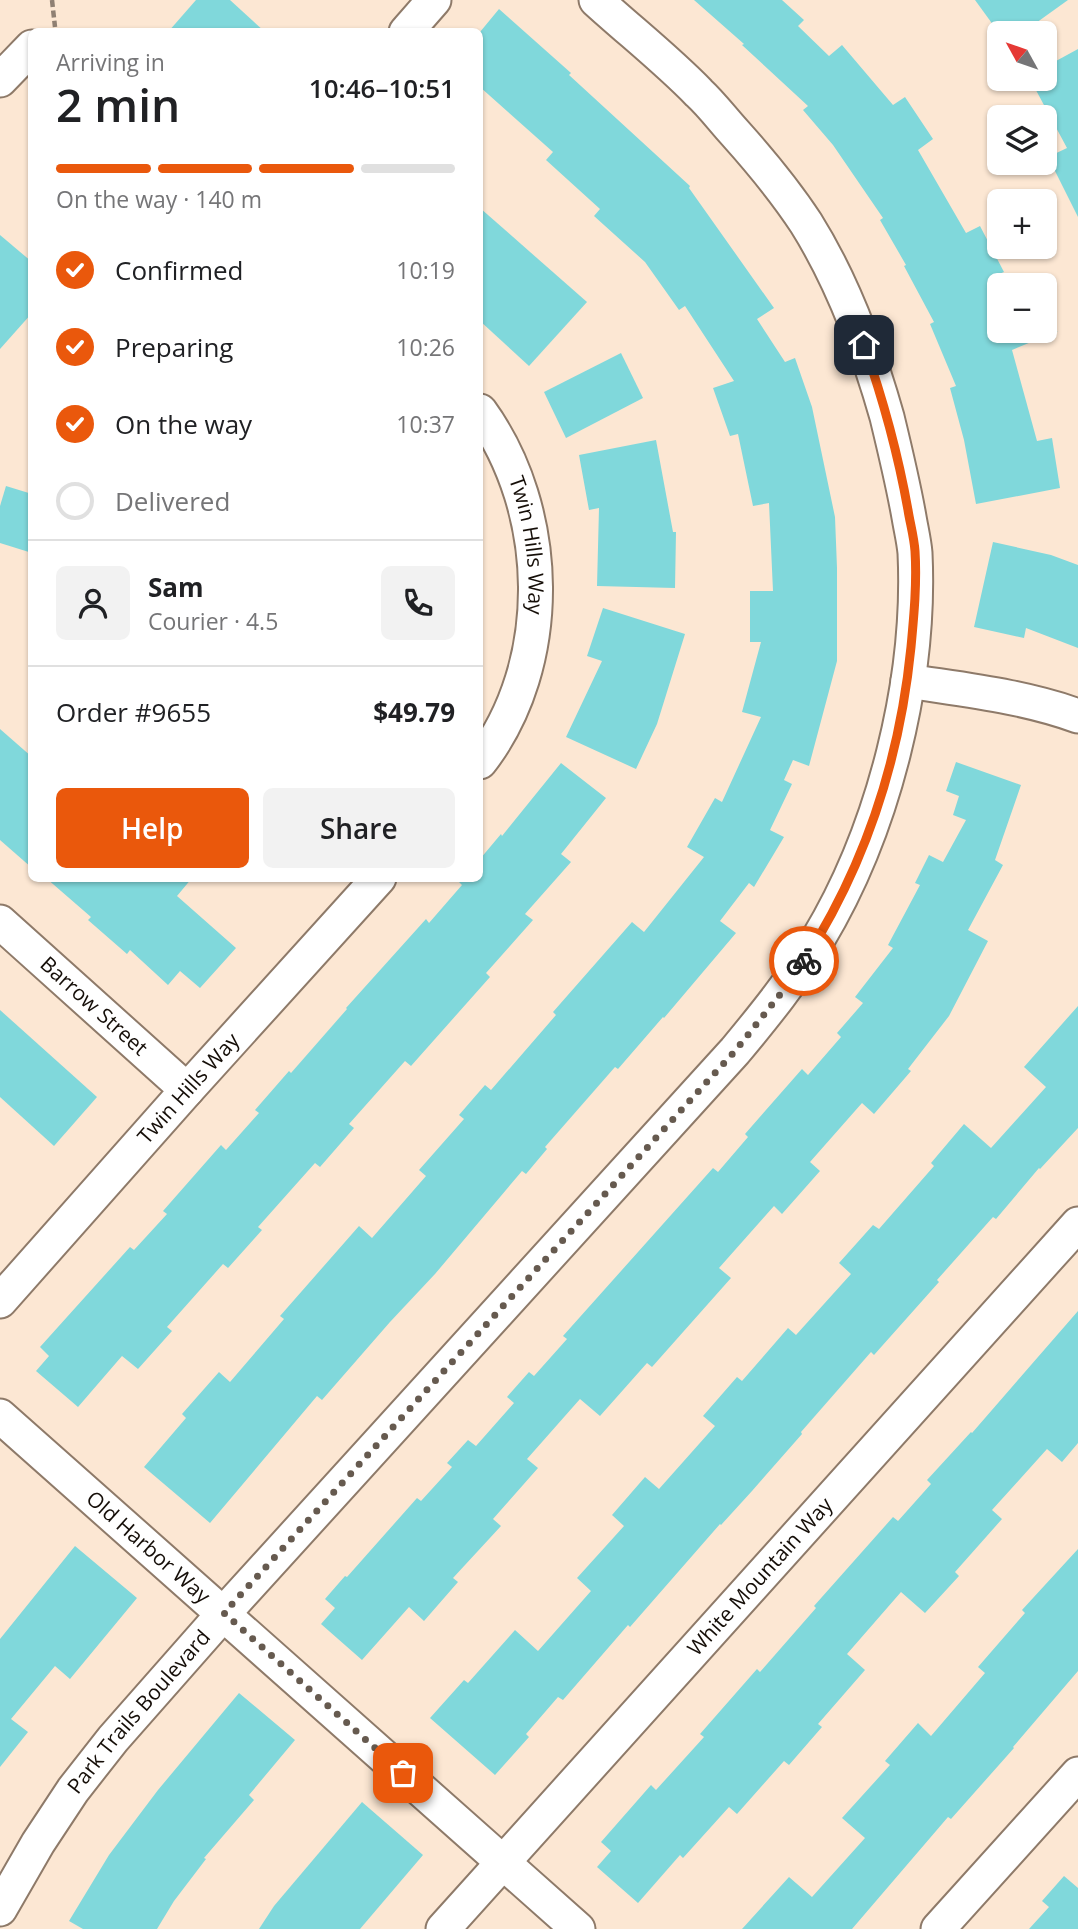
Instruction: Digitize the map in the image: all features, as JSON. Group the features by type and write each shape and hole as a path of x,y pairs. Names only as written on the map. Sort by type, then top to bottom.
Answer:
{"street":[{"path":"410,28 434,0"},
{"name":"Park Trails Boulevard","path":"0,1909 37,1843 73,1790 113,1739 224,1613 735,1051 790,982 836,906 864,846 880,802 908,681 915,610 915,550 892,438 858,327 834,274 806,224 769,170 699,92 596,0"},
{"path":"0,80 28,51"},
{"name":"Twin Hills Way","path":"483,416 494,432 519,488 534,553 535,584 529,650 520,686 506,722 483,758"},
{"path":"908,681 1014,698 1054,707 1078,716"},
{"name":"Twin Hills Way","path":"0,1301 375,882"},
{"name":"Barrow Street","path":"0,922 187,1090"},
{"name":"White Mountain Way","path":"443,1929 1078,1224"},
{"name":"Old Harbor Way","path":"0,1416 578,1929"},
{"path":"938,1929 1078,1774"}],"path":[{"path":"52,0 55,28"}],"building":[{"path":"196,0 230,0 261,28 172,28"},
{"path":"694,0 782,0 804,20 798,26 829,56 842,45 893,105 905,97 933,139 918,150 966,233 980,226 987,239 987,259 997,259 1004,272 987,273 987,343 1029,343 1012,350 1037,441 1052,438 1060,488 976,504 964,440 950,388 956,386 930,324 934,322 880,220 883,218 833,145 803,110 808,106 742,45 744,44"},
{"path":"975,0 1068,0 1039,21 990,21"},
{"path":"499,9 690,186 774,308 757,319 785,362 795,358 812,407 835,517 837,661 809,766 793,760 784,780 792,784 770,830 784,837 754,887 749,883 720,921 736,933 664,1018 618,1069 615,1067 545,1147 547,1149 526,1174 522,1171 435,1274 322,1400 317,1396 210,1523 144,1467 186,1418 182,1414 219,1372 230,1382 284,1319 280,1316 359,1226 372,1238 426,1176 419,1170 464,1119 459,1115 485,1085 491,1090 556,1015 553,1012 632,922 644,932 704,857 687,847 715,798 722,802 761,717 742,712 761,642 750,642 750,591 773,591 769,503 753,506 738,434 730,436 713,388 734,381 685,306 679,310 645,262 594,216 600,209 546,160 553,152 483,90 483,28"},
{"path":"1078,49 1078,217 1057,175 1057,153 1067,148 1057,129 1057,105 1044,105 1036,91 1057,91 1057,60"},
{"path":"483,211 587,302 529,366 483,324"},
{"path":"0,235 28,259 28,318 0,349"},
{"path":"621,353 643,398 566,438 544,392"},
{"path":"656,440 673,532 676,532 675,588 597,586 599,508 589,510 579,455"},
{"path":"6,486 28,493 28,552 0,543 0,506"},
{"path":"993,542 1051,555 1078,565 1078,648 1026,628 1024,638 974,627"},
{"path":"603,608 685,634 657,724 636,769 566,737 602,661 587,656"},
{"path":"0,729 28,754 28,864 0,840"},
{"path":"956,762 1021,785 995,860 1003,865 968,930 988,941 949,1016 908,1069 911,1071 874,1114 862,1103 810,1162 820,1171 782,1214 774,1206 719,1268 731,1278 652,1367 647,1363 600,1416 580,1399 527,1459 538,1468 493,1519 501,1526 453,1578 458,1582 424,1621 409,1607 362,1660 321,1624 335,1608 325,1599 417,1498 421,1501 452,1467 447,1463 468,1440 476,1446 514,1403 507,1397 529,1372 534,1376 567,1339 563,1336 713,1168 718,1172 748,1137 745,1134 802,1069 808,1075 841,1037 837,1033 863,1003 855,997 893,948 888,945 920,885 915,883 929,855 943,862 966,820 953,815 959,796 946,791"},
{"path":"561,763 606,798 561,854 571,862 525,914 533,920 486,973 490,977 411,1066 405,1061 349,1124 354,1128 320,1167 315,1163 258,1227 262,1230 228,1268 223,1264 167,1327 172,1331 138,1369 122,1356 78,1407 36,1371 49,1356 40,1347 130,1247 134,1250 167,1214 163,1211 221,1145 226,1150 259,1113 255,1110 289,1071 291,1073 426,919 429,923 462,885 459,882 483,882 483,855 501,834 502,836"},
{"path":"51,882 189,882 177,896 236,948 200,988 180,971 168,985 130,950 127,954 88,920 91,917"},
{"path":"1078,1006 1078,1128 1039,1168 996,1219 993,1217 874,1355 871,1352 802,1434 630,1627 628,1625 563,1700 558,1697 526,1734 529,1737 495,1775 430,1718 464,1680 468,1683 515,1630 538,1651 591,1591 577,1578 624,1526 612,1515 645,1477 659,1489 715,1426 703,1416 737,1377 742,1381 788,1328 796,1335 851,1274 839,1263 873,1225 879,1229 934,1166 931,1163 964,1124 991,1148 1046,1087 1024,1067"},
{"path":"0,1010 97,1097 54,1146 0,1097"},
{"path":"1078,1311 1078,1443 1062,1462 1047,1449 992,1510 1002,1519 955,1572 959,1576 925,1613 901,1592 847,1654 865,1670 818,1724 822,1727 789,1765 784,1761 737,1814 729,1807 683,1858 680,1855 638,1903 597,1867 611,1851 601,1842 651,1785 656,1790 704,1737 700,1734 757,1669 760,1672 893,1517 898,1521 931,1484 927,1480 972,1433"},
{"path":"75,1546 137,1598 70,1679 55,1666 11,1719 28,1732 0,1767 0,1639"},
{"path":"1078,1549 1078,1671 1014,1748 951,1819 948,1817 852,1929 742,1929 789,1877 812,1897 865,1838 842,1818 890,1765 885,1761 918,1723 931,1736 985,1673 978,1667 1025,1613 1022,1610"},
{"path":"239,1693 295,1740 249,1795 254,1800 204,1858 206,1859 174,1901 157,1929 83,1929 69,1921 109,1855 158,1790"},
{"path":"362,1802 423,1855 360,1929 259,1929 274,1906"},
{"path":"1064,1876 1078,1888 1078,1929 1029,1929 1049,1907 1042,1901"}],"way so far":[{"path":"403,1773 224,1613 735,1051 804,961"}],"route":[{"path":"804,961 842,895 880,802 908,681 915,610 915,550 905,492 877,382 864,345"}]}
